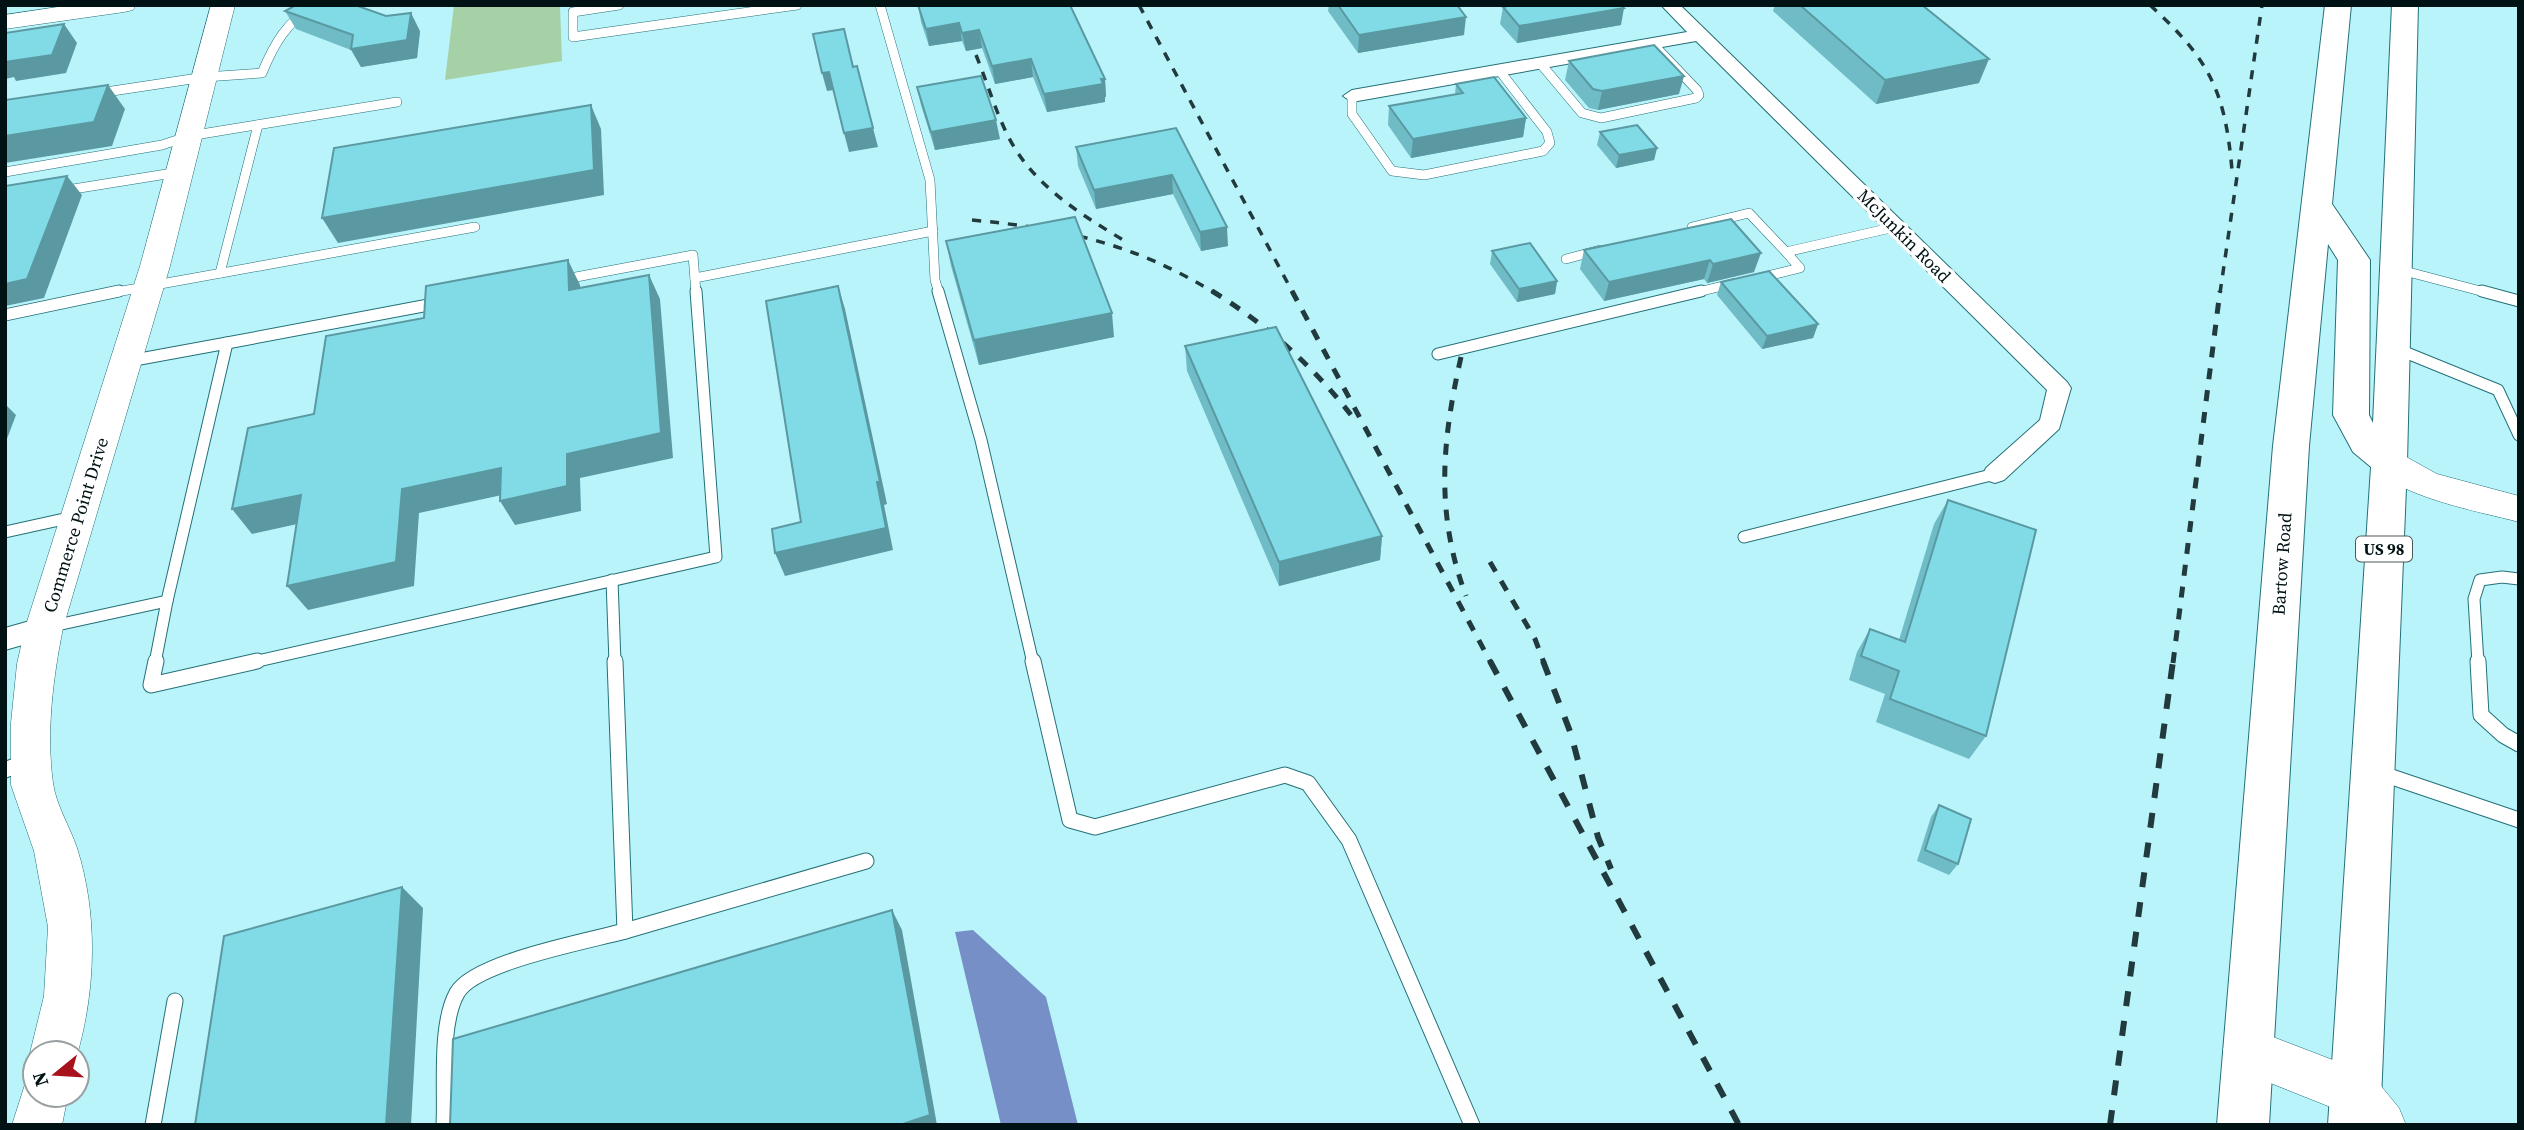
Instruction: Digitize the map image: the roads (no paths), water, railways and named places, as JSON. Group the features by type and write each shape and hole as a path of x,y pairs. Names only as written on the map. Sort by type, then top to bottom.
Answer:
{"main road":[{"name":"Bartow Road","path":"2243,1125 2291,446 2338,5"},
{"name":"US 98","path":"2363,1114 2372,771 2389,463 2405,5"},
{"path":"2317,204 2354,260 2351,415 2366,443 2389,463"}],"street":[{"path":"5,22 124,5"},
{"name":"Commerce Point Drive","path":"57,1039 67,996 70,927 56,851 32,785 18,765 31,723 36,664 44,628 149,285 223,5"},
{"name":"McJunkin Road","path":"1670,5 2059,388 2051,423 1995,474"},
{"path":"1352,96 1700,35"},
{"path":"2389,463 2426,484 2519,509"},
{"path":"5,639 44,628"},
{"path":"2247,1050 2363,1114"}],"lane":[{"path":"86,95 205,77 262,73 274,43 286,24 315,5"},
{"path":"619,5 573,12 573,37 797,5"},
{"path":"880,5 930,180 935,280 981,440 1070,820 1095,827 1285,775 1308,783 1349,839 1472,1125"},
{"path":"1539,63 1582,113 1591,117 1601,118 1696,98 1699,95 1697,90 1653,44"},
{"path":"1352,96 1352,114 1392,171 1424,175 1543,151 1550,143 1548,132 1499,70"},
{"path":"5,172 162,145 189,135 397,102"},
{"path":"219,273 258,125"},
{"path":"46,193 179,172"},
{"path":"1438,354 1800,268 1749,214 1683,230"},
{"path":"5,314 149,285 475,227"},
{"path":"1786,252 1895,227"},
{"path":"695,278 933,231"},
{"path":"1566,259 1618,246"},
{"path":"226,343 167,601 151,685 716,557 693,255 542,284"},
{"path":"2396,269 2519,301"},
{"path":"126,361 446,302"},
{"path":"2393,348 2474,378 2498,390 2519,435"},
{"path":"1744,537 1995,474"},
{"path":"5,532 80,515"},
{"path":"2519,579 2502,577 2480,580 2474,599 2481,715 2519,744"},
{"path":"612,580 625,931"},
{"path":"44,628 167,601"},
{"path":"2372,771 2519,820"},
{"path":"444,1125 451,1012 457,994 469,978 489,968 866,861"},
{"path":"153,1125 175,1000"}],"water":[{"path":"973,930 1046,997 1078,1125 1001,1125 955,932"}],"railway":[{"path":"1139,5 1293,293"},
{"path":"2150,5 2187,42 2210,78 2225,118 2232,170"},
{"path":"2220,293 2262,5"},
{"path":"976,55 995,106 1018,154 1060,198 1128,243"},
{"path":"972,220 1038,228 1098,241 1156,262 1215,293"},
{"path":"1212,291 1251,317 1288,347 1351,415"},
{"path":"1292,291 1491,663"},
{"path":"2173,663 2220,291"},
{"path":"1461,357 1449,418 1445,477 1449,535 1466,596"},
{"path":"1490,562 1535,639 1544,663"},
{"path":"1490,661 1739,1125"},
{"path":"1543,661 1571,734 1598,837 1611,869"},
{"path":"2110,1125 2173,661"}]}
